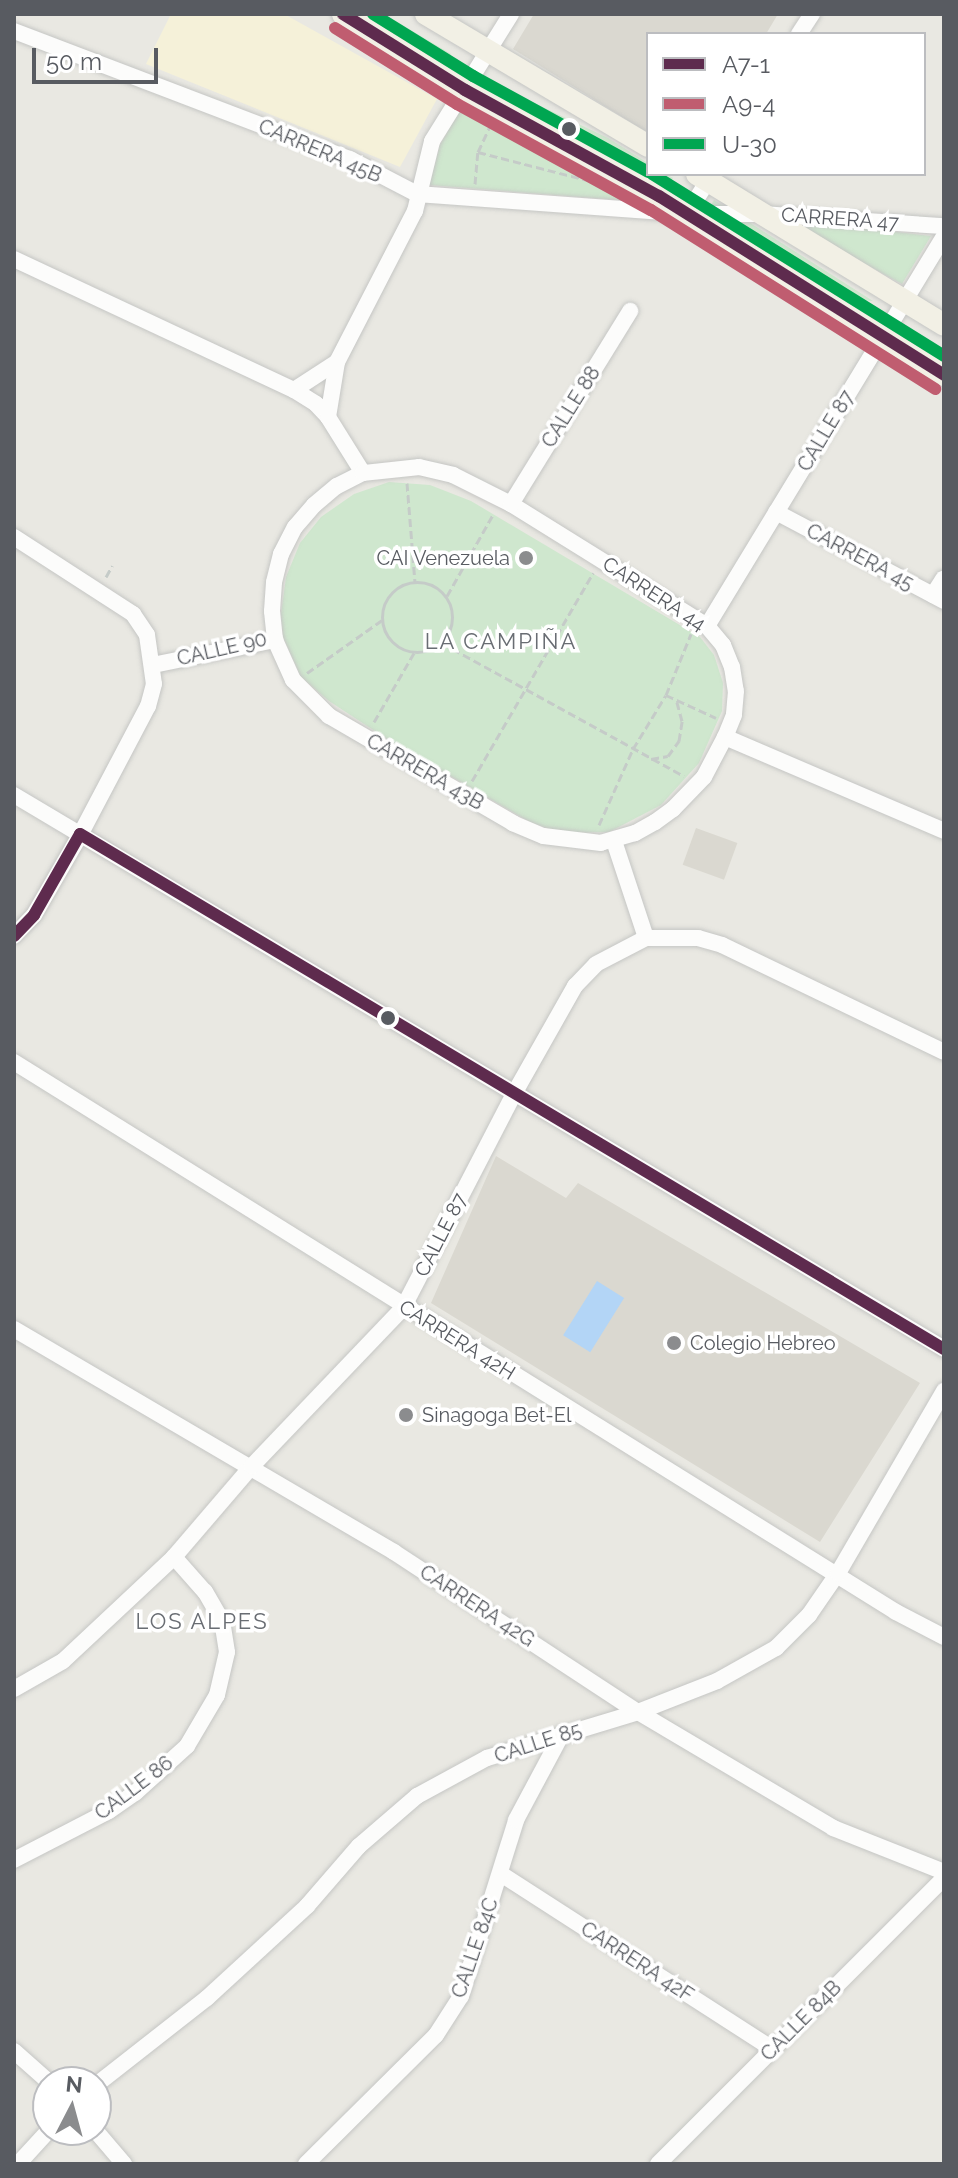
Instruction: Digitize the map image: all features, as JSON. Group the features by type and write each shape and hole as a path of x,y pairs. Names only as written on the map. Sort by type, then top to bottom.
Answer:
{"main road":[{"path":"343,14 465,90 687,214 944,375"},
{"path":"426,14 646,145"},
{"path":"705,176 761,214 944,325"}],"street":[{"path":"328,417 337,362 415,211 432,141 511,14"},
{"path":"800,32 812,14"},
{"name":"CARRERA 45B","path":"14,31 350,159 417,194 687,214"},
{"path":"687,214 705,176"},
{"name":"CARRERA 47","path":"687,214 761,214 944,226"},
{"name":"CALLE 87","path":"703,623 776,512 944,236"},
{"path":"14,259 294,390 316,404 328,417 363,473"},
{"name":"CALLE 88","path":"506,502 630,311"},
{"path":"294,390 337,362"},
{"name":"CARRERA 44","path":"363,473 405,467 453,475 506,502 703,623 723,645 732,667 736,691 728,731"},
{"name":"CALLE 90","path":"14,936 34,915 150,703 153,665 275,640 272,611 274,582 288,540 314,505 337,486 363,473"},
{"name":"CARRERA 45","path":"776,512 938,598"},
{"path":"14,537 133,614 147,635 153,665"},
{"path":"938,598 943,579"},
{"name":"CARRERA 43B","path":"275,640 293,680 329,716 513,823 565,842 608,842"},
{"path":"944,831 728,731 698,783 655,822 608,842 646,938 688,937 722,945 944,1052"},
{"path":"14,795 944,1349"},
{"name":"CALLE 87","path":"14,1689 63,1661 174,1557 252,1466 403,1308 515,1092 584,974 613,954 646,938"},
{"name":"CARRERA 42H","path":"14,1062 403,1308 838,1573 896,1612 944,1637"},
{"name":"CARRERA 42G","path":"14,1329 394,1552 638,1712 833,1828 944,1872"},
{"name":"CALLE 85","path":"112,2072 207,1998 307,1906 359,1846 417,1796 487,1758 638,1712 717,1681 776,1648 809,1615 838,1573 944,1391"},
{"name":"CALLE 86","path":"14,1860 109,1811 187,1746 217,1695 226,1668 226,1639 222,1621 205,1592 174,1557"},
{"name":"CALLE 84C","path":"306,2164 436,2035 461,1996 516,1820 562,1734"},
{"name":"CARRERA 42F","path":"501,1874 773,2049"},
{"name":"CALLE 84B","path":"658,2164 944,1878"},
{"path":"14,2051 32,2067"},
{"path":"18,2164 34,2146"},
{"path":"109,2146 124,2164"}],"path":[{"path":"474,199 478,152 495,115"},
{"path":"478,152 595,182"},
{"path":"405,467 415,582"},
{"path":"447,596 506,502"},
{"path":"470,786 601,560"},
{"path":"415,582 427,584 447,596 453,621 442,643 432,650 414,652 399,648 390,640 382,620 383,609 394,591 415,582"},
{"path":"293,680 382,620"},
{"path":"608,842 598,827 633,749 666,695 703,623"},
{"path":"442,643 648,759 698,783"},
{"path":"372,726 414,652"},
{"path":"666,695 728,731"},
{"path":"648,759 668,756 679,741 682,721 677,702"}],"shaded area":[{"path":"171,14 284,14 437,99 400,167 146,64"},
{"path":"534,14 778,14 767,32 646,32 646,132 513,49"},
{"path":"696,828 737,843 724,880 683,865"},
{"name":"Colegio Hebreo","path":"496,1156 566,1198 578,1183 920,1383 820,1542 431,1303"}],"green space":[{"path":"368,14 384,14 451,54 447,62"},
{"path":"503,88 608,138 646,162 646,173"},
{"path":"467,96 527,130 529,138 658,203 429,185 440,145"},
{"path":"651,176 673,178 668,186"},
{"path":"714,200 873,301 861,300 813,271 798,274 705,216"},
{"path":"783,219 802,221 931,236 902,284"},
{"path":"389,482 430,485 471,501 700,637 714,655 723,683 722,711 699,763 661,805 609,832 560,833 530,822 390,741 329,701 301,677 283,637 281,614 286,577 300,543 321,517 354,494"}],"water":[{"path":"597,1281 624,1298 590,1352 563,1335"}],"transit line":[{"name":"A7-1","path":"343,14 465,90 659,196 944,375"},
{"name":"U-30","path":"373,14 473,76 646,171"},
{"name":"A9-4","path":"335,28 457,104 651,210 935,389"},
{"name":"U-30","path":"655,176 944,356"},
{"name":"A7-1","path":"14,936 34,915 80,834 944,1349"}],"place":[{"name":"CAI Venezuela","path":"526,558"},
{"name":"Colegio Hebreo","path":"674,1343"},
{"name":"Sinagoga Bet-El","path":"406,1415"}],"district":[{"name":"LA CAMPIÑA","path":"501,642"},
{"name":"LOS ALPES","path":"202,1622"}]}
